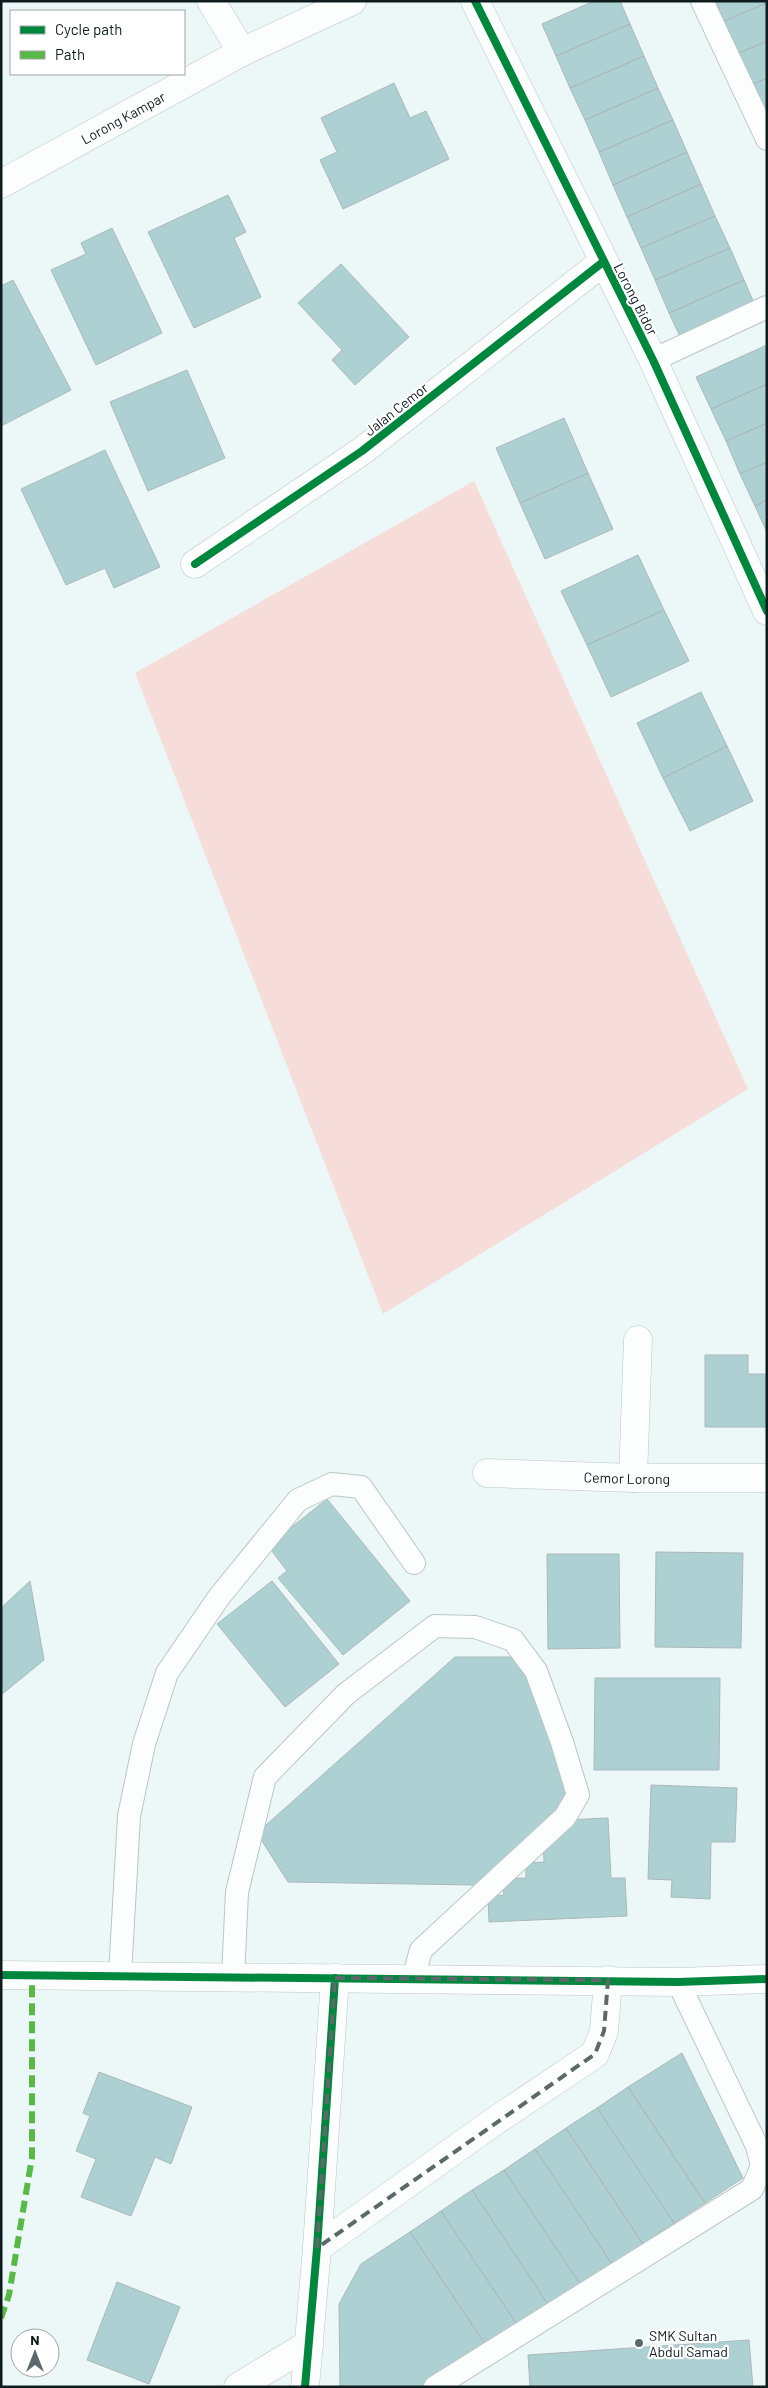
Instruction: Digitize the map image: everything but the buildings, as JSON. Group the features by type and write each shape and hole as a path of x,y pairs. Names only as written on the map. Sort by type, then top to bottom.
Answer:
{"street":[{"path":"211,1 242,52"},
{"name":"Lorong Kampar","path":"1,184 242,52 352,1"},
{"name":"Lorong Bidor","path":"475,1 653,360 767,611"},
{"name":"Jalan Cemor","path":"195,564 362,451 603,262"},
{"path":"633,1478 638,1340"},
{"name":"Cemor Lorong","path":"487,1474 633,1478 767,1478"},
{"path":"1,1975 678,1982 767,1979"},
{"path":"305,2387 317,2248 335,1978"},
{"path":"317,2248 492,2123 596,2054 604,2031 608,1980"},
{"path":"238,2387 309,2344"}],"lane":[{"path":"702,1 767,139"},
{"path":"653,360 767,307"},
{"path":"109,1975 129,1816 144,1744 167,1673 199,1630 219,1597 298,1500 332,1484 361,1487 414,1563"},
{"path":"233,1977 237,1892 265,1777 346,1694 435,1626 475,1627 513,1640 536,1671 562,1742 578,1795 565,1817 421,1950 413,1979"},
{"path":"435,2387 752,2189 762,2166 757,2146 678,1982"}],"highlighted area":[{"path":"335,1978 608,1980 604,2031 595,2054 317,2248"}],"shaded area":[{"path":"474,481 748,1089 383,1314 135,673"}],"marked path":[{"path":"1,2318 9,2295 32,2157 32,1975"}],"cycle path":[{"path":"475,1 653,360 767,611"},
{"path":"195,564 362,451 603,262"},
{"path":"1,1975 678,1982 767,1979"},
{"path":"305,2387 317,2248 335,1978"}],"place":[{"name":"SMK Sultan Abdul Samad","path":"639,2343"}]}
